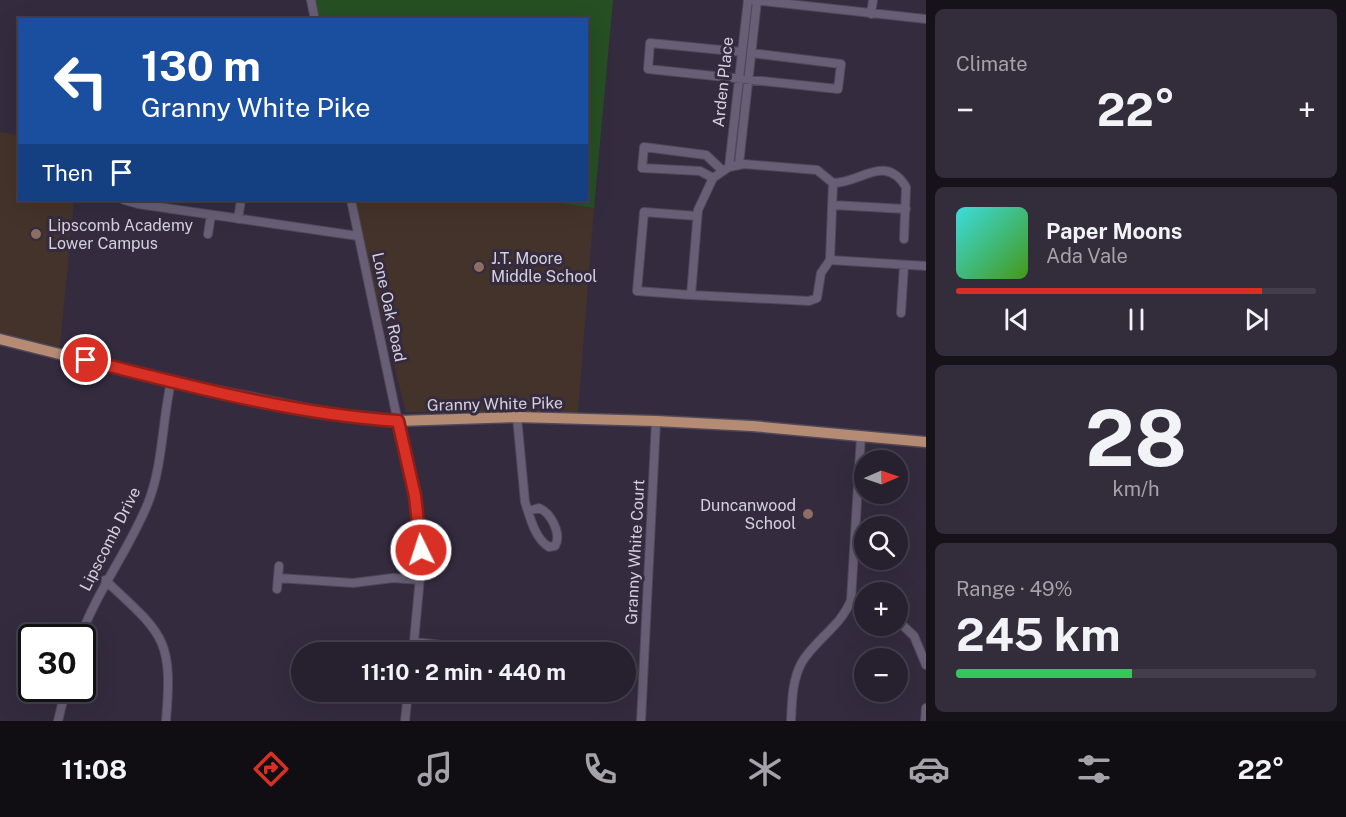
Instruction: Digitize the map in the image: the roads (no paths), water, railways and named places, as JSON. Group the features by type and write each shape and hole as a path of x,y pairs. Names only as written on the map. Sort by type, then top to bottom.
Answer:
{"main road":[{"name":"Granny White Pike","path":"0,339 171,382 323,414 398,421 517,417 656,421 752,426 926,442"}],"street":[{"path":"311,0 315,18"},
{"path":"750,0 926,19"},
{"name":"Arden Place","path":"739,164 750,0"},
{"path":"871,14 873,0"},
{"name":"Arden Place","path":"746,53 757,1"},
{"path":"650,43 746,53 841,64 838,89 648,69 650,43"},
{"name":"Arden Place","path":"726,169 744,79"},
{"path":"713,178 700,171 642,168 644,147 706,155 726,169"},
{"path":"692,295 697,216 702,198 713,178 739,164 817,170 833,183 849,182 881,169 904,184 906,209 904,239"},
{"path":"697,216 644,212 637,291 813,300 819,296 820,276 830,260 833,183"},
{"path":"129,201 358,236"},
{"path":"238,219 241,201"},
{"name":"Lone Oak Road","path":"351,201 418,514 420,580 414,642"},
{"path":"832,205 906,209"},
{"path":"208,234 211,215"},
{"path":"830,260 926,266"},
{"path":"901,313 904,265"},
{"name":"Lipscomb Drive","path":"86,624 105,580 130,539 151,495 160,457 171,382"},
{"path":"517,417 522,476 528,511 542,542 549,547 555,546 557,532 546,512 540,508 528,511"},
{"name":"Granny White Court","path":"641,721 656,421"},
{"path":"791,721 793,690 801,664 841,619 851,600 861,436"},
{"path":"277,589 279,566"},
{"path":"278,578 354,583 396,578 420,580"},
{"path":"105,580 151,625 163,641 168,668 166,721"},
{"path":"908,630 914,636 926,665"},
{"path":"58,721 63,702"},
{"path":"405,721 407,702"},
{"path":"925,721 926,708"}],"place":[{"name":"Lipscomb Academy Lower Campus","path":"36,234"},
{"name":"J.T. Moore Middle School","path":"479,267"},
{"name":"Duncanwood School","path":"808,514"}]}
